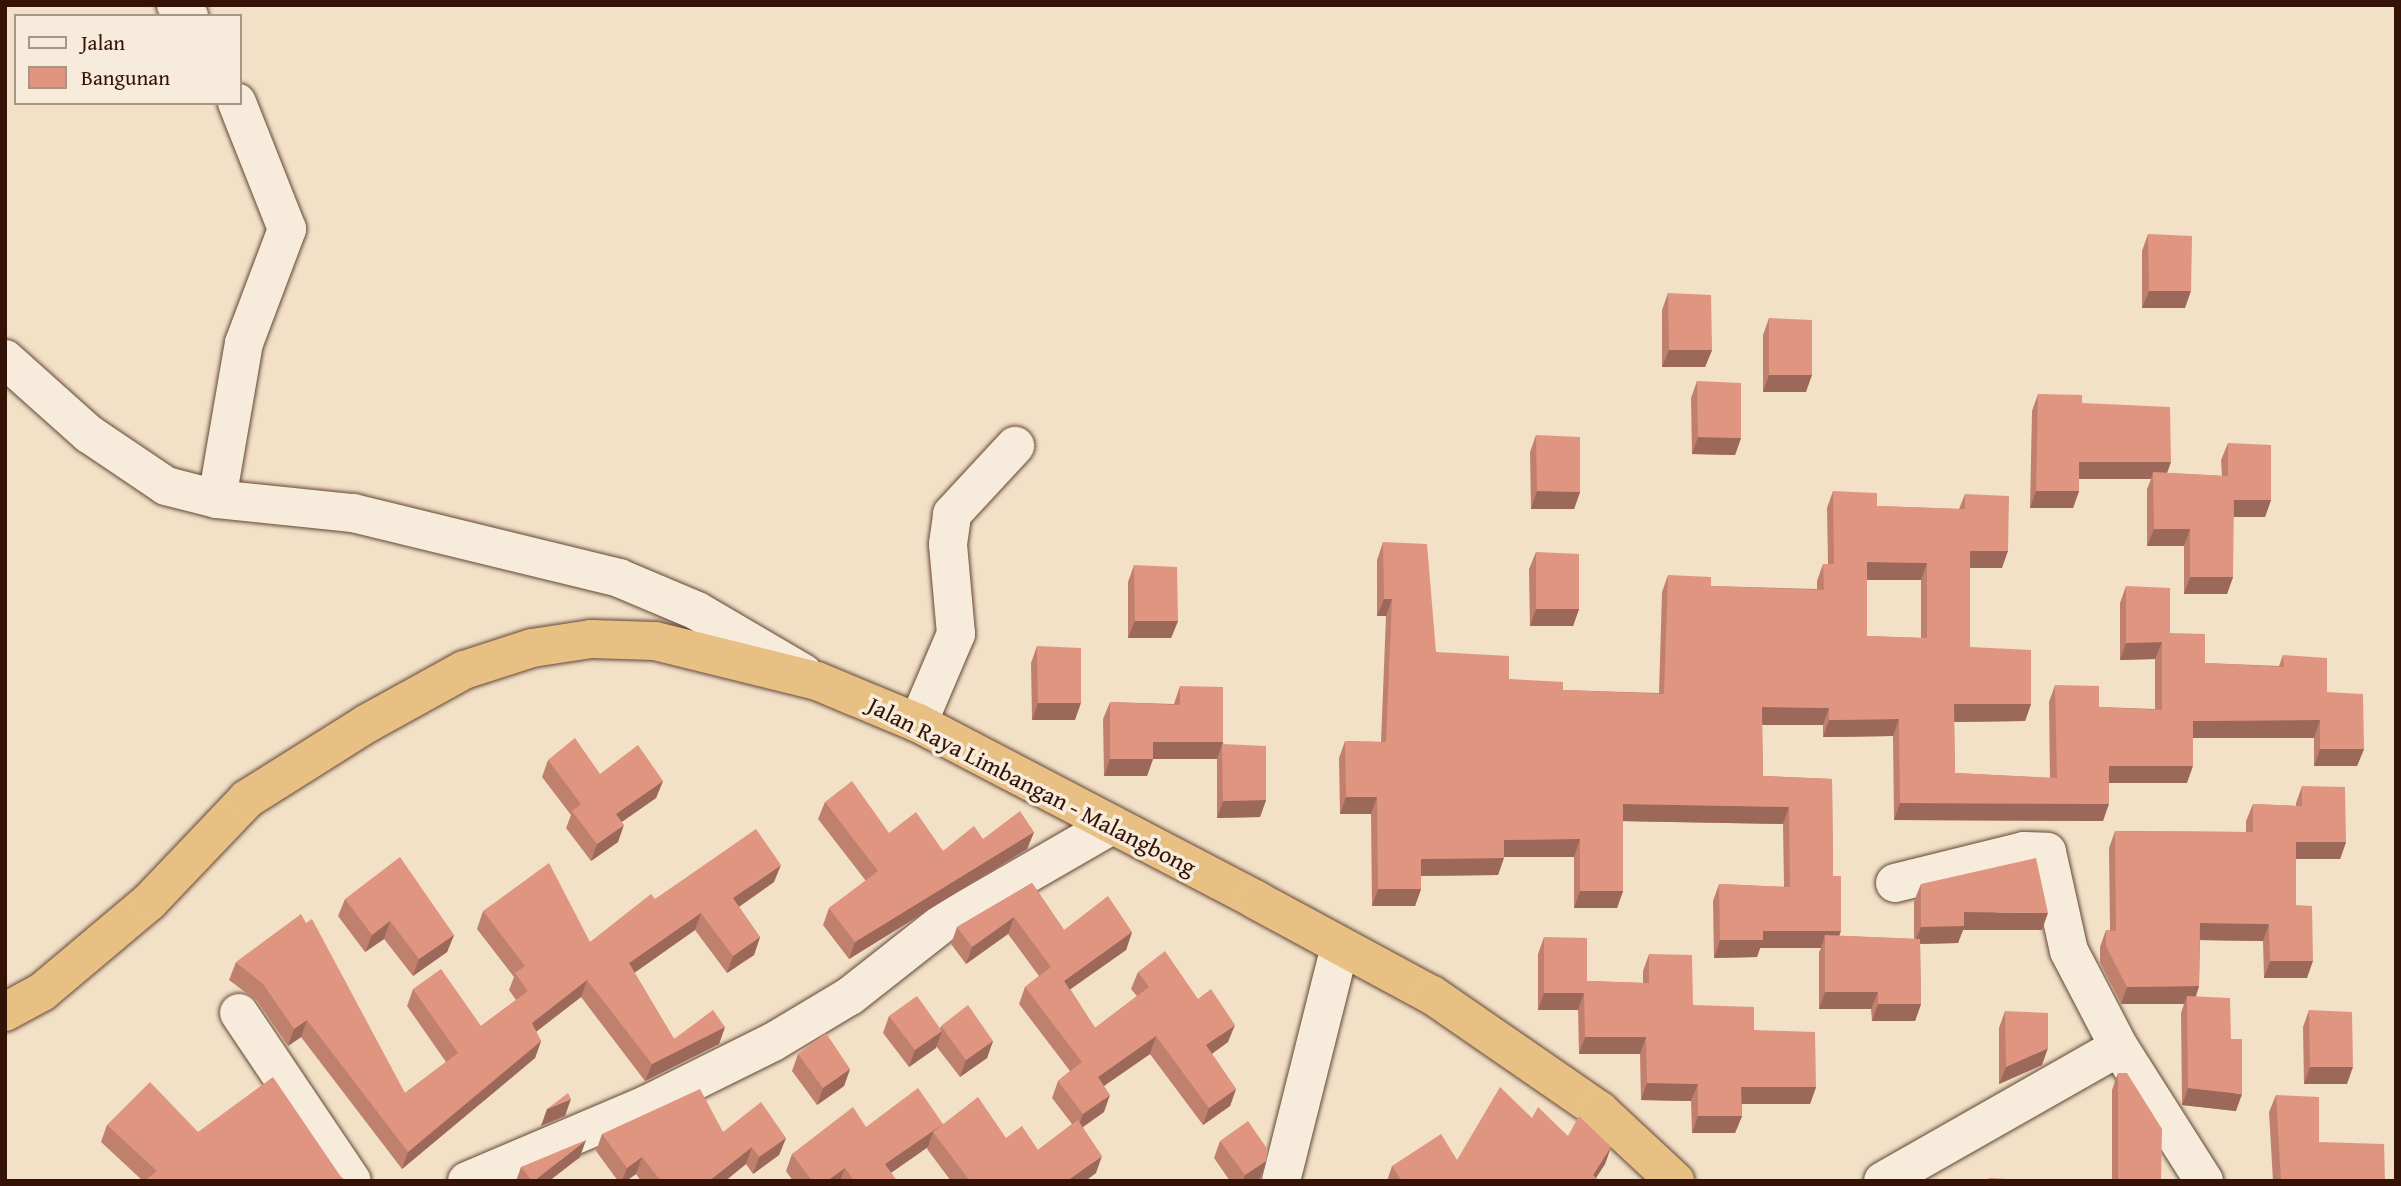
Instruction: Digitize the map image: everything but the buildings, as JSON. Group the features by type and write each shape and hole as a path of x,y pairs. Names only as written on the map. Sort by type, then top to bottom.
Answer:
{"highway":[{"name":"Jalan Raya Limbangan - Malangbong","path":"5,1012 42,992 150,901 247,799 464,670 532,648 592,639 655,641 817,681 918,723 1112,825 1432,995 1600,1111 1675,1181"}],"street":[{"path":"217,499 244,343 287,229 238,105"},
{"path":"5,359 89,433 166,485 217,499 353,513 619,578 697,611 817,681"},
{"path":"918,723 956,634 948,544 953,514 1015,446"},
{"path":"467,1181 658,1100 773,1042 850,996 944,922 1112,825"},
{"path":"1895,883 2024,851 2047,852 2069,951 2119,1047 2204,1181"},
{"path":"1282,1181 1340,946"},
{"path":"239,1013 352,1181"},
{"path":"1883,1181 2119,1047"}]}
